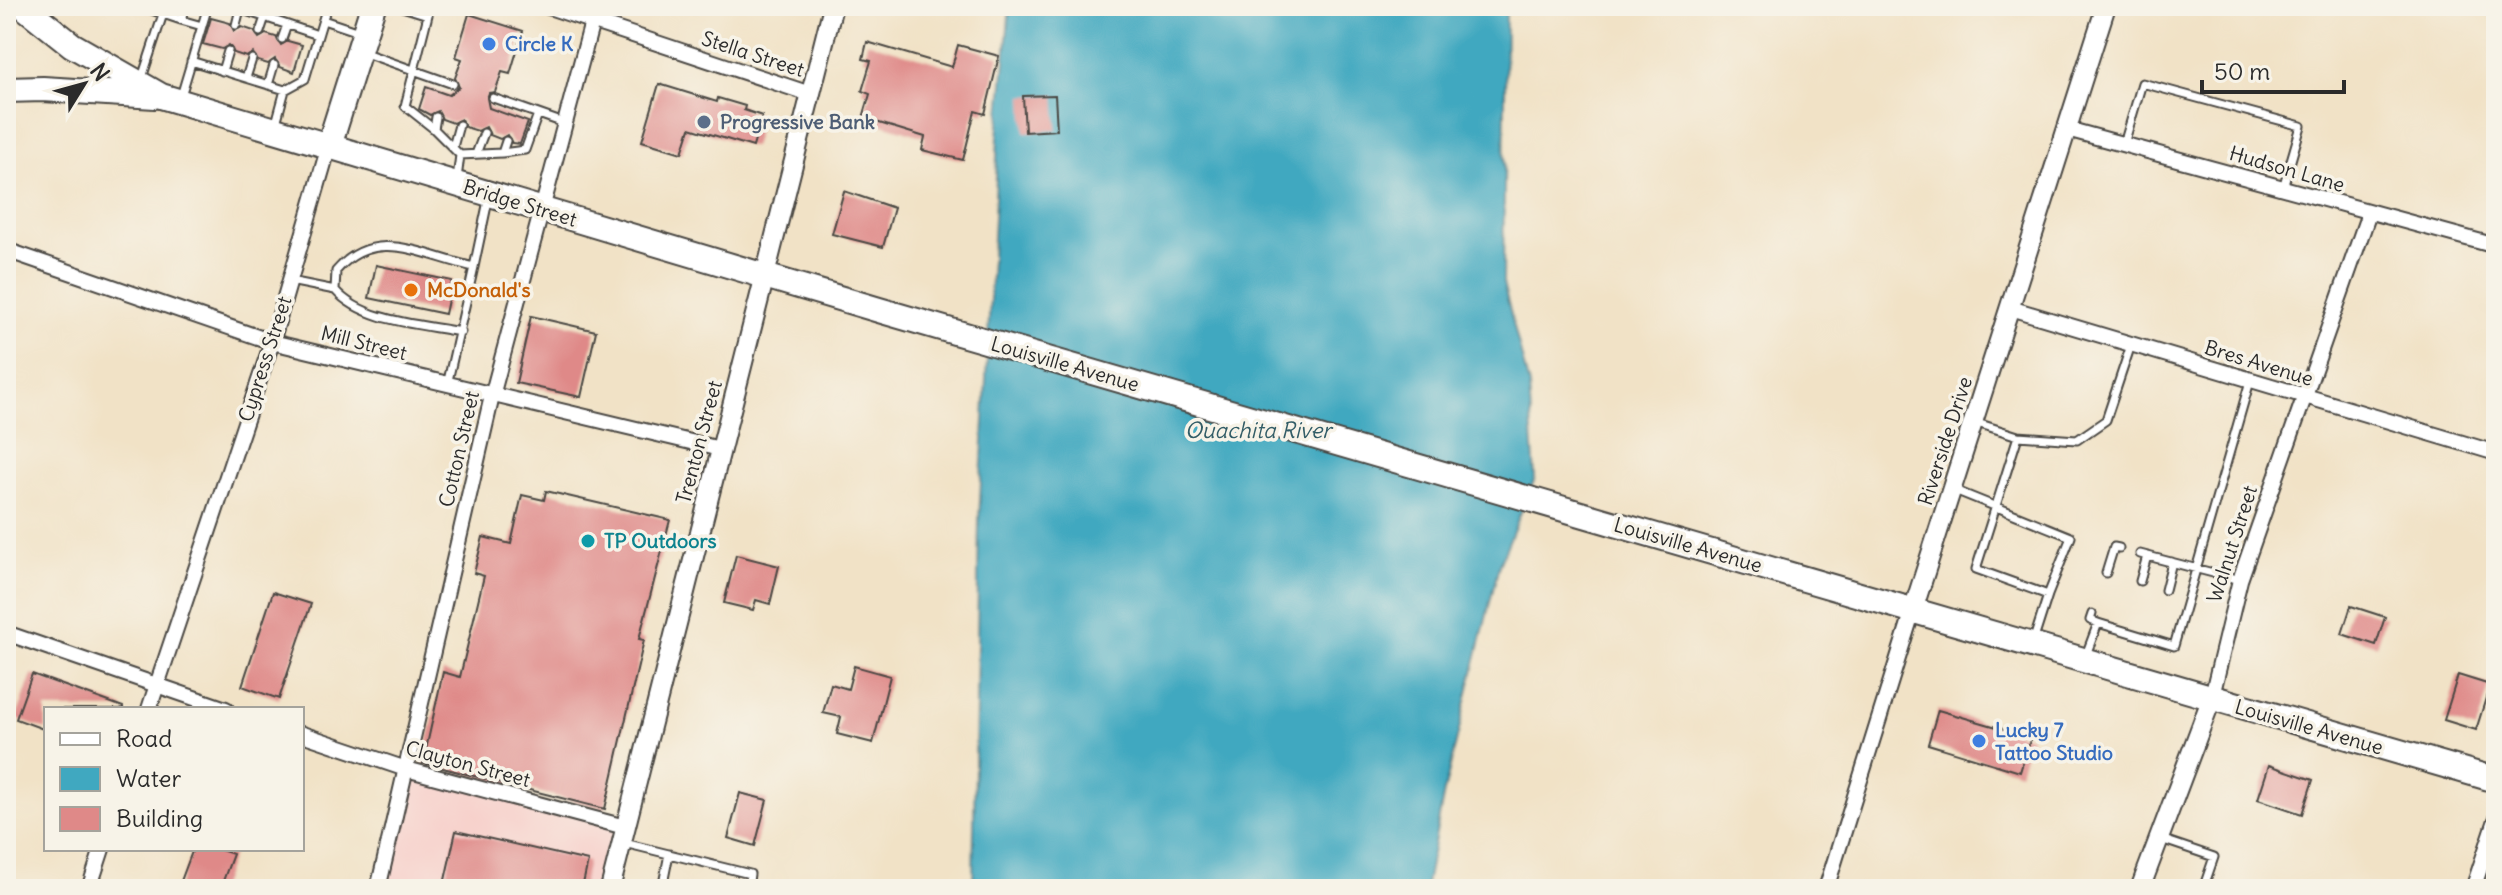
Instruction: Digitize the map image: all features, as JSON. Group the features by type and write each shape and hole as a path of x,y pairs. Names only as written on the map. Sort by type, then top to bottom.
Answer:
{"main road":[{"name":"Bridge Street","path":"23,6 72,45 160,94 879,310"},
{"name":"Cypress Street","path":"329,146 373,6"},
{"name":"Bridge Street","path":"6,90 160,94"},
{"name":"Louisville Avenue","path":"879,310 2085,658 2211,700 2496,780"}],"street":[{"name":"Stella Street","path":"546,6 810,94"},
{"name":"Trenton Street","path":"610,889 833,6"},
{"name":"Riverside Drive","path":"1826,889 2106,6"},
{"name":"Cotton Street","path":"378,889 492,396 592,22"},
{"name":"Hudson Lane","path":"2067,129 2496,246"},
{"name":"Cypress Street","path":"150,707 272,342 329,146"},
{"name":"Walnut Street","path":"2140,889 2211,700 2240,580 2369,213"},
{"name":"Mill Street","path":"6,250 272,342 720,449"},
{"name":"Bres Avenue","path":"2010,308 2496,453"},
{"path":"6,633 220,707"},
{"name":"Clayton Street","path":"304,735 406,769 623,834"},
{"path":"2473,889 2496,820"},
{"path":"89,889 101,851"}],"lane":[{"path":"141,6 202,26"},
{"path":"181,20 185,6"},
{"path":"160,94 191,61 208,6"},
{"path":"231,6 318,35"},
{"path":"191,61 285,90 305,79 327,6"},
{"path":"399,6 428,15 411,70 405,106 460,155 456,184"},
{"path":"236,25 240,9"},
{"path":"160,94 163,14"},
{"path":"260,32 265,17"},
{"path":"323,20 411,70 450,83 443,93"},
{"path":"282,39 287,25"},
{"path":"222,71 228,51"},
{"path":"246,78 252,59"},
{"path":"268,85 274,65"},
{"path":"2124,144 2142,83 2301,126 2283,188"},
{"path":"274,130 285,90"},
{"path":"492,109 495,98 564,123"},
{"path":"515,117 519,107"},
{"path":"460,155 525,150 538,114"},
{"path":"434,129 436,117"},
{"path":"453,147 459,125"},
{"path":"476,154 484,133"},
{"path":"502,153 506,141"},
{"path":"447,385 489,194"},
{"path":"335,290 336,271 363,247 385,245 474,267"},
{"path":"290,281 335,290 346,303 370,313 461,332"},
{"path":"1974,422 2018,436 2077,440 2106,420 2131,345"},
{"path":"2092,614 2090,620 2151,635 2174,646 2250,381"},
{"path":"2018,436 1976,569 2048,595"},
{"path":"1952,489 2071,537 2032,644"},
{"path":"2106,573 2114,547 2119,548"},
{"path":"2140,581 2144,555 2240,580"},
{"path":"2165,590 2172,562"},
{"path":"2085,658 2098,623"},
{"path":"623,834 669,854 750,874 748,889"},
{"path":"2159,839 2214,857 2203,889"},
{"path":"662,889 669,854"}],"shaded area":[{"path":"406,769 625,827 610,889 384,889"}],"water":[{"name":"Ouachita River","path":"1010,6 1506,6 1503,283 1529,386 1535,478 1499,565 1444,792 1425,889 973,889 979,521 998,137"}],"building":[{"path":"469,14 523,31 510,74 502,72 495,92 489,93 487,98 489,108 528,122 520,144 512,143 507,135 500,139 490,135 486,127 478,131 465,127 461,119 453,123 442,119 438,111 430,115 419,109 426,87 449,95 459,87 455,78 462,59 456,57"},
{"path":"211,18 230,23 234,31 242,27 254,31 259,38 266,34 276,37 281,45 288,41 302,45 294,72 280,67 275,59 268,64 258,61 253,53 246,57 234,53 229,45 222,49 203,44"},
{"path":"867,42 952,67 958,45 999,56 985,114 975,111 963,160 922,150 925,137 863,118 870,94 862,91 871,61 863,59"},
{"name":"Progressive Bank","path":"659,84 717,102 718,98 745,106 744,110 762,116 753,147 690,128 682,153 642,141"},
{"path":"1055,95 1057,130 1025,132 1023,96"},
{"path":"844,191 894,208 883,247 832,234"},
{"name":"McDonald's","path":"376,265 452,281 445,314 369,298"},
{"path":"531,316 596,331 581,397 516,383"},
{"path":"546,491 670,520 639,639 644,640 605,809 423,763 443,672 460,677 484,576 474,573 483,537 511,544 522,495 544,500"},
{"path":"736,555 779,566 770,604 756,600 753,610 724,603"},
{"path":"273,592 311,604 279,699 242,686"},
{"path":"2351,606 2385,617 2376,645 2342,634"},
{"path":"854,666 890,676 873,743 837,734 841,717 823,713 831,684 848,689"},
{"path":"32,674 123,707 44,707 44,729 16,719"},
{"path":"2458,675 2490,685 2476,730 2444,720"},
{"name":"Lucky 7 Tattoo Studio","path":"1938,710 2031,737 2020,772 1928,744"},
{"path":"2269,765 2313,780 2302,814 2258,799"},
{"path":"740,793 767,800 755,846 728,838"},
{"path":"456,831 588,861 582,889 443,889"},
{"path":"192,851 233,854 220,889 178,889"}],"place":[{"name":"Circle K","path":"489,44"},
{"name":"Progressive Bank","path":"704,122"},
{"name":"McDonald's","path":"411,290"},
{"name":"TP Outdoors","path":"588,541"},
{"name":"Lucky 7 Tattoo Studio","path":"1979,741"}]}
